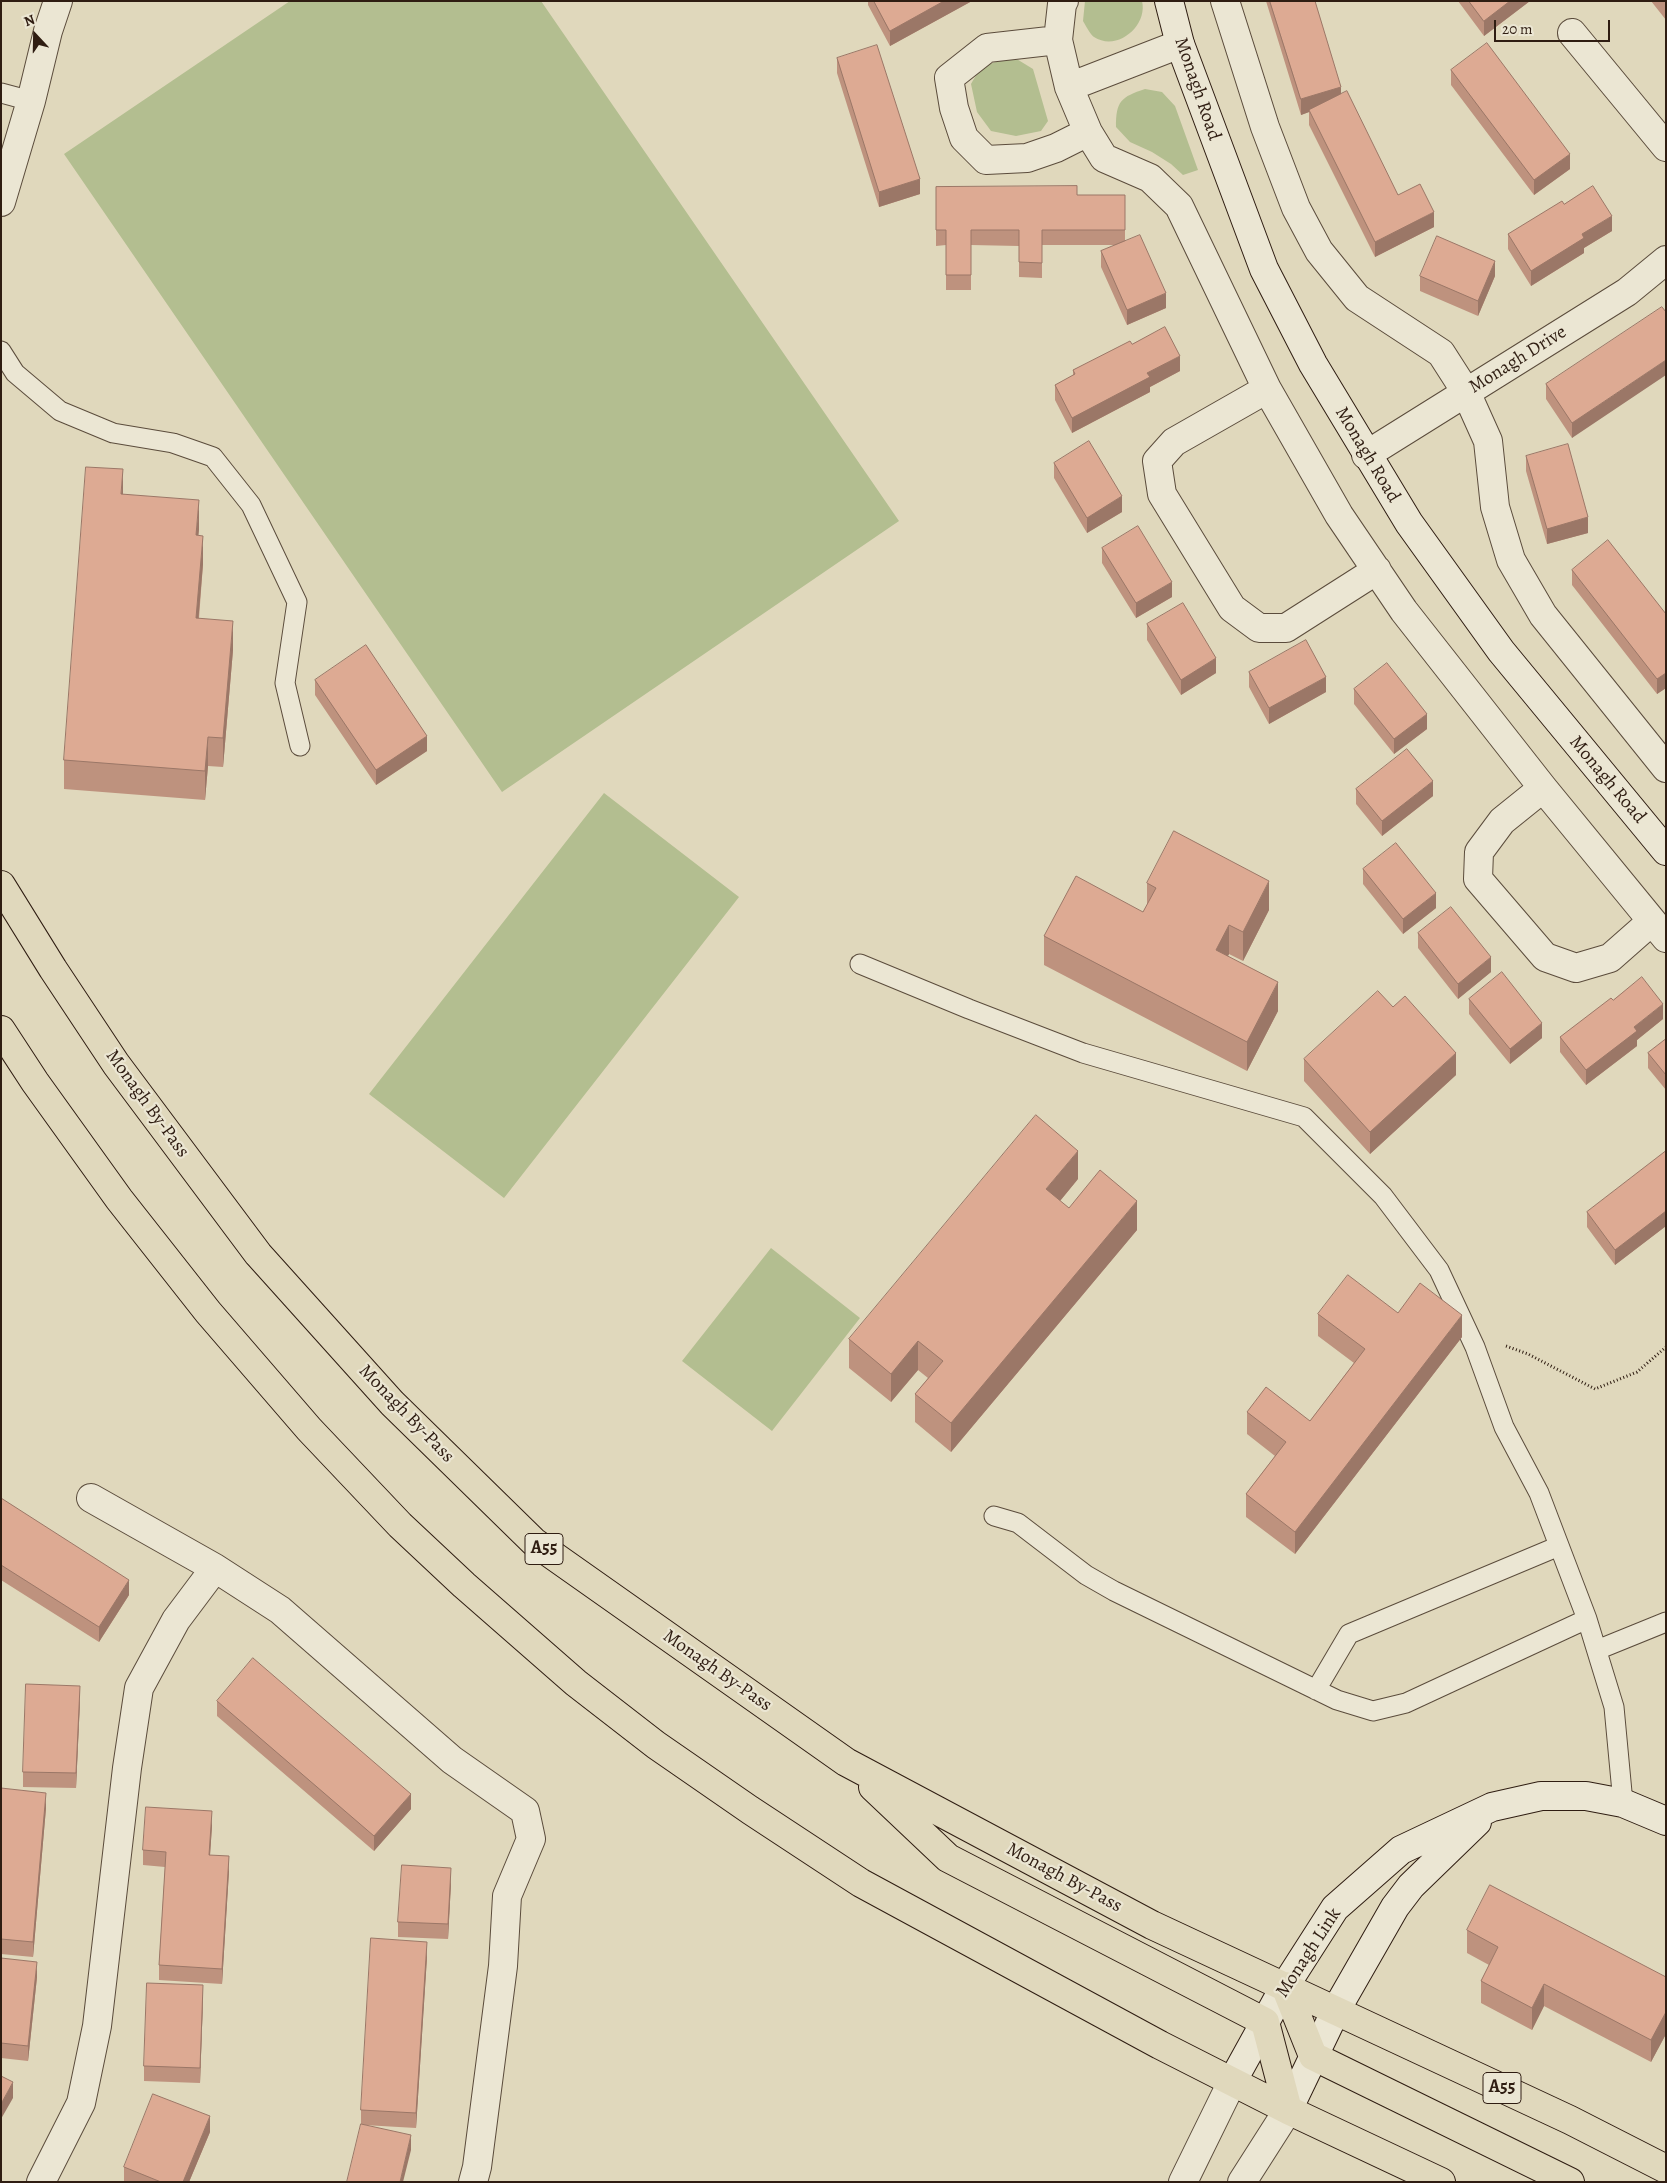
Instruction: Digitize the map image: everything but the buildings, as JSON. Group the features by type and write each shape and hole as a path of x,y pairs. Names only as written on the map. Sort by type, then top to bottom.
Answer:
{"highway":[{"name":"Monagh By-Pass","path":"1,885 53,969 116,1064 258,1254 392,1403 534,1542 846,1762 1152,1924 1570,2120 1666,2169"},
{"path":"1,1030 35,1082 119,1200 208,1312 309,1429 400,1525 464,1585 576,1683 656,1745 861,1883 1143,2036 1232,2082 1441,2182"},
{"path":"846,1762 948,1858 1265,2022 1288,2110"},
{"path":"1285,1986 1313,2056 1570,2182"}],"street":[{"path":"1,202 58,1"},
{"path":"1064,1 1062,4 1058,40 1069,87 1088,132 1104,158 1150,178 1179,206 1267,389 1339,515 1404,611 1543,788 1659,929 1610,958 1576,968 1545,957 1478,879 1479,852 1502,821 1543,788"},
{"name":"Monagh Road","path":"1169,1 1180,44 1264,269 1313,364 1409,523 1500,650 1666,852"},
{"path":"1225,1 1265,127 1296,208 1319,251 1357,298 1441,353 1466,392 1488,441 1495,507 1511,560 1543,615 1666,768"},
{"path":"1572,32 1666,146"},
{"path":"1058,40 987,48 948,78 954,108 964,138 986,160 1027,158 1088,132"},
{"path":"1069,87 1180,44"},
{"name":"Monagh Drive","path":"1366,454 1627,292 1666,260"},
{"path":"1267,389 1174,442 1157,461 1162,494 1232,608 1259,628 1286,628 1376,570"},
{"path":"91,1498 215,1568 280,1610 452,1760 525,1811 531,1839 507,1896 503,1966 478,2167 473,2182"},
{"path":"41,2182 81,2103 97,2026 127,1768 140,1688 176,1620 215,1568"},
{"name":"Monagh Link","path":"1183,2182 1232,2082 1265,2022 1285,1986 1335,1908 1401,1850 1492,1807 1541,1796 1586,1796 1623,1803 1666,1821"},
{"path":"1242,2182 1288,2110 1336,2010 1395,1907 1406,1893 1492,1807"}],"lane":[{"path":"1,93 31,101"},
{"path":"1,351 15,373 60,411 113,433 172,442 213,457 251,505 297,602 286,683 300,746"},
{"path":"860,964 969,1009 1084,1053 1304,1117 1384,1196 1439,1270 1479,1357 1504,1427 1539,1493 1587,1619 1614,1707 1623,1803"},
{"path":"994,1516 1018,1523 1086,1575 1114,1591 1337,1700 1373,1711 1406,1702 1587,1619"},
{"path":"1316,1690 1349,1634 1559,1546"},
{"path":"1597,1650 1666,1622"}],"path":[{"path":"1479,1357 1502,1344 1528,1354 1595,1389 1637,1372 1666,1347"}],"green space":[{"path":"290,1 541,1 899,521 502,792 64,154"},
{"path":"1085,1 1142,1 1143,10 1136,27 1129,34 1121,39 1103,41 1093,36 1083,21"},
{"path":"1015,58 1033,69 1048,121 1041,131 1016,136 991,131 977,112 971,84 984,67"},
{"path":"1145,89 1162,92 1175,106 1198,170 1183,175 1171,164 1152,152 1130,142 1116,127 1117,111 1122,101 1130,95"},
{"path":"604,793 739,897 504,1198 369,1094"},
{"path":"771,1248 860,1318 772,1431 682,1361"}]}
